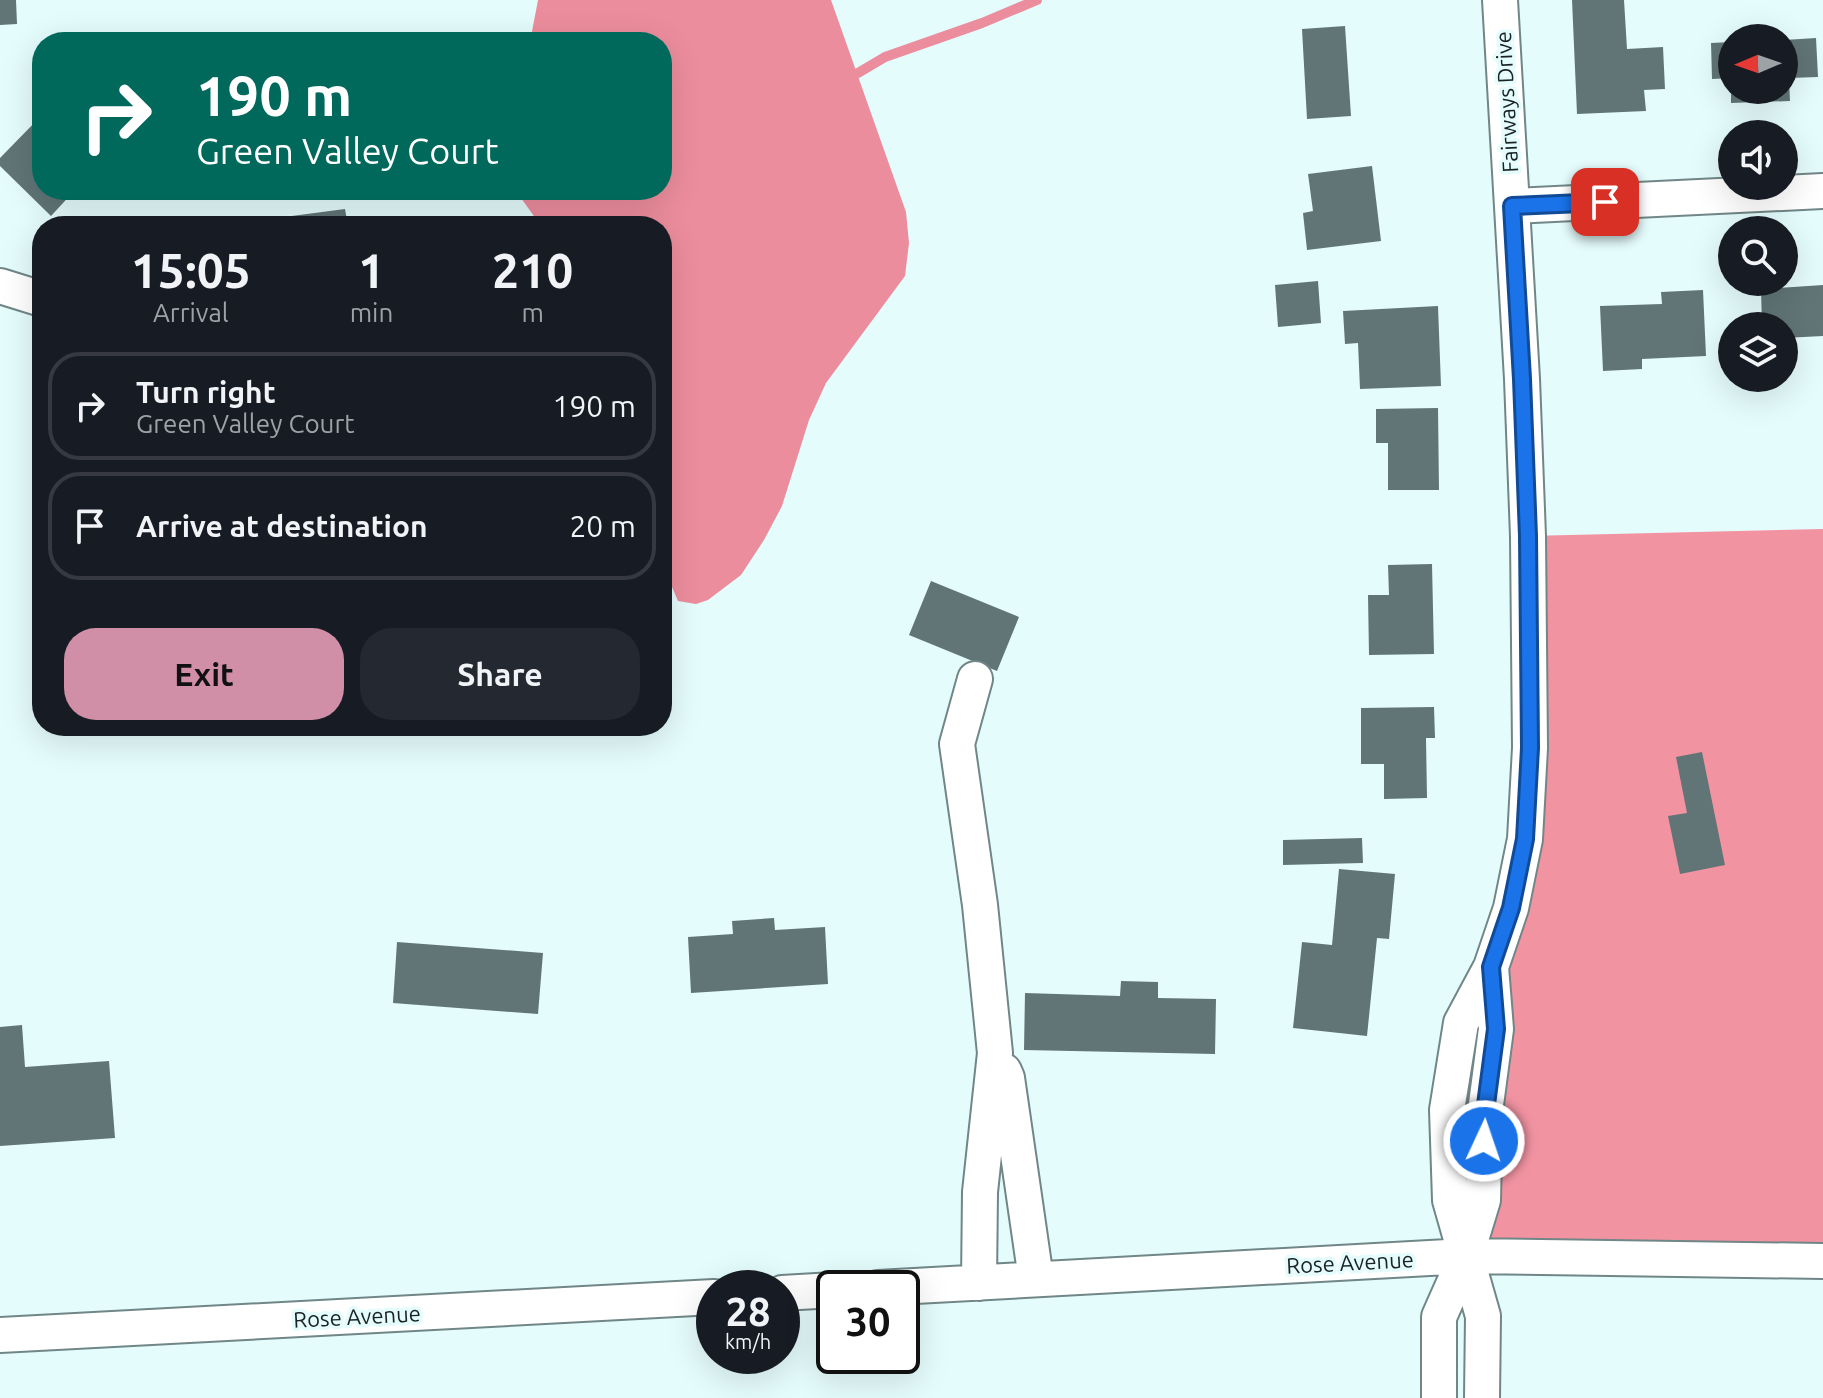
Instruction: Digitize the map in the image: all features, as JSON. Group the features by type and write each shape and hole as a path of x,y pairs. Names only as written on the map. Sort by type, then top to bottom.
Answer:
{"street":[{"name":"Fairways Drive","path":"1482,1398 1483,1316 1450,1200 1447,1110 1461,1023 1491,967 1511,908 1525,839 1530,748 1528,536 1522,379 1500,0"},
{"path":"1512,206 1823,191"},
{"path":"0,286 32,297"},
{"path":"975,679 957,744 980,905 995,1053 980,1192 979,1283"},
{"path":"995,1053 1007,1078 1036,1279"},
{"path":"1439,1398 1439,1317 1466,1256"},
{"name":"Rose Avenue","path":"920,1286 1466,1256 1823,1261"},
{"name":"Rose Avenue","path":"0,1335 696,1298"}],"shaded area":[{"path":"538,0 831,0 906,212 909,243 905,276 826,383 809,420 782,506 764,540 741,575 708,600 696,604 678,601 672,587 672,216 534,216 522,200 672,200 672,32 532,32"},
{"path":"1823,529 1823,1261 1466,1256 1511,908 1528,536"}],"building":[{"path":"0,0 16,0 17,24 0,25"},
{"path":"1572,0 1624,0 1627,49 1663,47 1665,89 1644,90 1646,111 1577,114"},
{"path":"1345,26 1351,116 1307,119 1302,29"},
{"path":"1816,38 1818,77 1798,78 1798,39"},
{"path":"1711,43 1718,43 1718,79 1712,79"},
{"path":"32,125 32,197 0,166 0,158"},
{"path":"1372,166 1381,241 1307,250 1303,213 1313,211 1308,174"},
{"path":"35,200 66,200 51,216"},
{"path":"345,209 346,216 292,216"},
{"path":"1318,281 1321,323 1278,327 1275,285"},
{"path":"1823,285 1823,336 1798,337 1798,312 1762,312 1761,296 1798,296 1798,287"},
{"path":"1703,290 1706,356 1642,359 1642,369 1603,371 1600,306 1662,304 1661,292"},
{"path":"1438,306 1441,386 1360,389 1358,343 1345,344 1343,311"},
{"path":"1438,408 1439,490 1388,490 1388,443 1376,443 1376,409"},
{"path":"1432,564 1434,654 1369,655 1368,595 1389,595 1388,565"},
{"path":"931,581 1019,617 997,671 909,635"},
{"path":"1434,707 1435,738 1426,738 1427,798 1384,799 1384,764 1361,764 1361,708"},
{"path":"1702,752 1725,865 1680,874 1668,816 1687,813 1676,757"},
{"path":"1362,838 1363,863 1283,865 1283,840"},
{"path":"1339,869 1395,874 1389,939 1377,938 1367,1036 1293,1028 1302,942 1332,945"},
{"path":"774,918 775,930 825,927 828,984 691,993 688,937 733,934 732,921"},
{"path":"397,942 543,953 538,1014 393,1003"},
{"path":"1121,981 1158,982 1158,998 1216,999 1215,1054 1024,1050 1025,993 1120,996"},
{"path":"22,1025 25,1067 109,1061 115,1138 0,1146 0,1027"}],"waterway":[{"path":"858,73 885,57 1037,0"}],"route":[{"path":"1484,1141 1496,1029 1491,967 1511,908 1525,839 1530,748 1528,536 1512,206 1605,202"}]}
